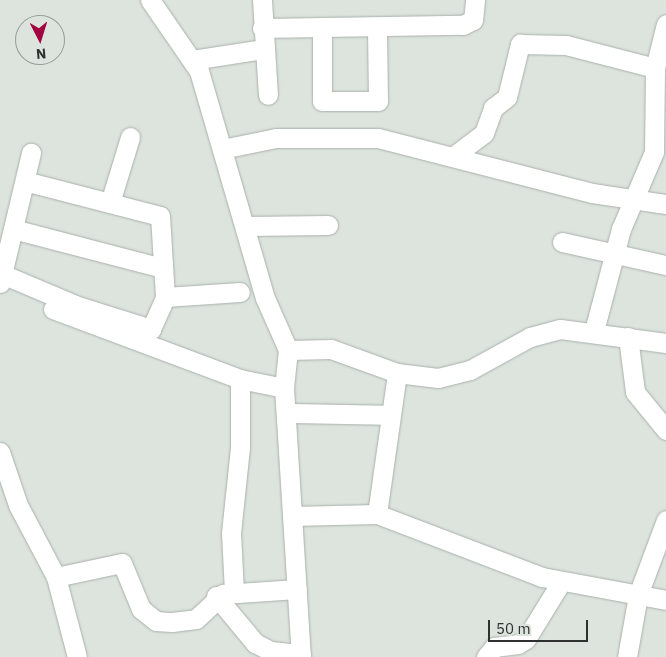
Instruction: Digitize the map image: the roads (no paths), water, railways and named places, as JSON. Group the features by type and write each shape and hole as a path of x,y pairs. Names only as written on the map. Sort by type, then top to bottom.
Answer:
{"street":[{"path":"150,0 192,60 247,226 265,298 288,350 284,388 288,413 292,516 301,655 271,651 255,643 225,594 240,447 240,379"},
{"path":"262,0 262,28 268,95"},
{"path":"262,28 377,27 469,23 475,0"},
{"path":"594,332 615,254 633,199 660,152 655,68 666,24"},
{"path":"322,27 322,101 378,101 377,27"},
{"path":"455,155 484,133 493,108 507,97 520,44 566,45 655,68"},
{"path":"192,60 264,49"},
{"path":"110,203 130,137"},
{"path":"222,148 276,138 346,137 394,140 592,193 666,204"},
{"path":"1,280 31,153"},
{"path":"1,280 74,306 152,329 165,297 160,216 24,181"},
{"path":"247,226 328,225"},
{"path":"13,229 163,268"},
{"path":"562,242 666,265"},
{"path":"1,280 79,321 240,379 284,388"},
{"path":"165,297 240,292"},
{"path":"288,350 332,349 397,373 438,378 470,370 530,337 560,329 666,343"},
{"path":"628,337 635,392 666,430"},
{"path":"377,514 388,415 397,373"},
{"path":"288,413 388,415"},
{"path":"0,452 18,505 56,577 77,657"},
{"path":"292,516 377,514 561,582 666,600"},
{"path":"627,657 638,595 666,520"},
{"path":"56,577 122,563 142,609 156,621 196,619 225,594 297,589"},
{"path":"486,657 494,647 518,644 526,639 561,582"}]}
